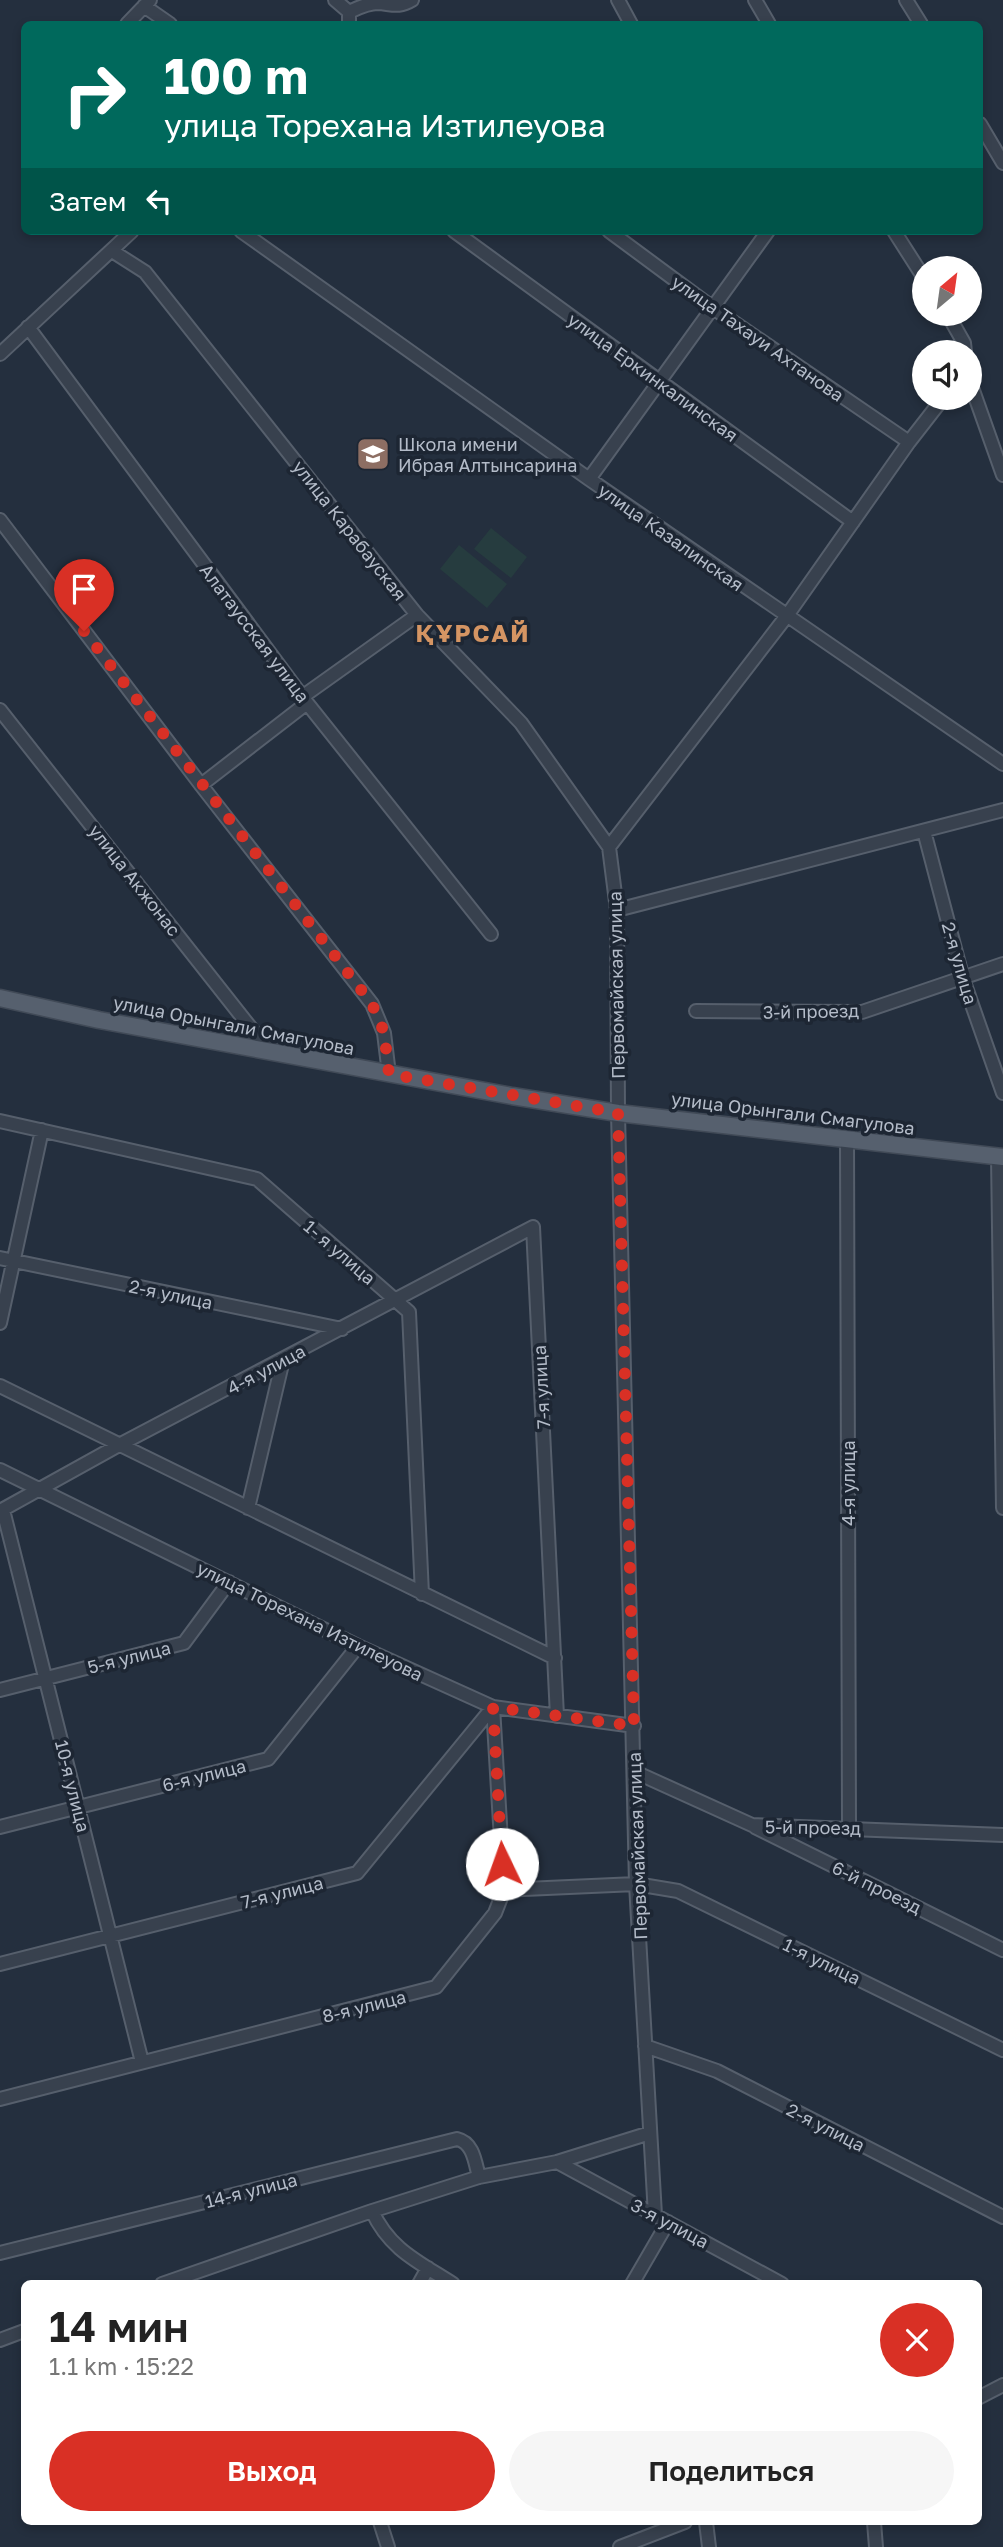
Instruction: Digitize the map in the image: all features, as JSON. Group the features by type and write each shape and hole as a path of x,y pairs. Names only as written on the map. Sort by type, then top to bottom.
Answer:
{"main road":[{"name":"улица Орынгали Смагулова","path":"0,998 99,1020 389,1074 618,1113 1000,1157"}],"street":[{"path":"335,0 349,18 363,5 378,3 403,6 412,0"},
{"path":"618,0 629,21"},
{"path":"755,0 767,21"},
{"path":"906,0 919,21"},
{"path":"130,21 147,3 167,21"},
{"path":"983,129 1003,163"},
{"path":"0,354 128,235"},
{"name":"улица Еркинкалинская","path":"459,235 853,522"},
{"name":"улица Тахауи Ахтанова","path":"614,235 713,308 909,442"},
{"path":"589,479 765,235"},
{"path":"897,235 912,259"},
{"name":"улица Казалинская","path":"260,236 589,479 1003,764"},
{"name":"улица Карабауская","path":"112,251 145,272 417,615 521,723 609,847"},
{"name":"Алатаусская улица","path":"28,327 305,700 491,934"},
{"path":"609,847 786,617 934,410"},
{"path":"980,410 1003,475"},
{"path":"0,520 201,785 372,1004 384,1032 389,1074"},
{"path":"201,785 305,700 417,615"},
{"name":"улица Акжонас","path":"0,710 269,1051"},
{"path":"617,910 1003,810"},
{"name":"2-я улица","path":"924,831 963,979 1003,1093"},
{"name":"Первомайская улица","path":"609,847 617,910 618,1113 636,1884 655,2215"},
{"name":"3-й проезд","path":"696,1012 862,1012 1003,964"},
{"name":"1- я улица","path":"0,1121 257,1180 409,1312 422,1594"},
{"path":"0,1323 42,1130"},
{"name":"4-я улица","path":"847,1138 849,1828"},
{"path":"1000,1157 1003,1508"},
{"name":"4-я улица","path":"1,1511 120,1445 533,1227"},
{"name":"7-я улица","path":"533,1227 557,1716"},
{"name":"2-я улица","path":"0,1258 342,1329"},
{"path":"248,1508 283,1360"},
{"path":"0,1386 555,1658"},
{"name":"улица Торехана Изтилеуова","path":"0,1470 358,1646 493,1707 634,1726"},
{"name":"10-я улица","path":"1,1511 46,1678 142,2062"},
{"name":"5-я улица","path":"0,1690 184,1643 229,1582"},
{"name":"6-я улица","path":"0,1827 268,1759 358,1646"},
{"name":"7-я улица","path":"0,1964 357,1873 493,1707"},
{"name":"8-я улица","path":"0,2099 436,1987 495,1913 504,1890 493,1707"},
{"name":"5-й проезд","path":"635,1772 751,1825 1003,1835"},
{"name":"6-й проезд","path":"751,1825 1003,1950"},
{"name":"1-я улица","path":"504,1890 636,1884 678,1891 1003,2050"},
{"name":"2-я улица","path":"645,2046 717,2071 1003,2217"},
{"path":"174,2280 479,2177 557,2162 650,2133"},
{"name":"14-я улица","path":"0,2253 457,2139 470,2147 479,2177"},
{"name":"3-я улица","path":"557,2162 775,2280"},
{"path":"372,2211 387,2238 396,2247 447,2280"},
{"path":"634,2280 668,2222"},
{"path":"421,2280 428,2267"},
{"path":"0,2340 21,2332"},
{"path":"982,2394 1003,2385"},
{"path":"381,2525 388,2547"},
{"path":"620,2547 677,2525"},
{"path":"706,2525 709,2547"},
{"path":"874,2525 876,2547"}],"green space":[{"path":"491,528 527,557 511,578 474,549"},
{"path":"459,545 507,584 487,608 440,569"}],"place":[{"name":"Школа имени Ибрая Алтынсарина","path":"373,454"}],"district":[{"name":"ҚҰРСАЙ","path":"473,632"}],"route":[{"path":"84,631 372,1004 384,1032 389,1074 618,1113 634,1726 493,1707 502,1864"}]}
